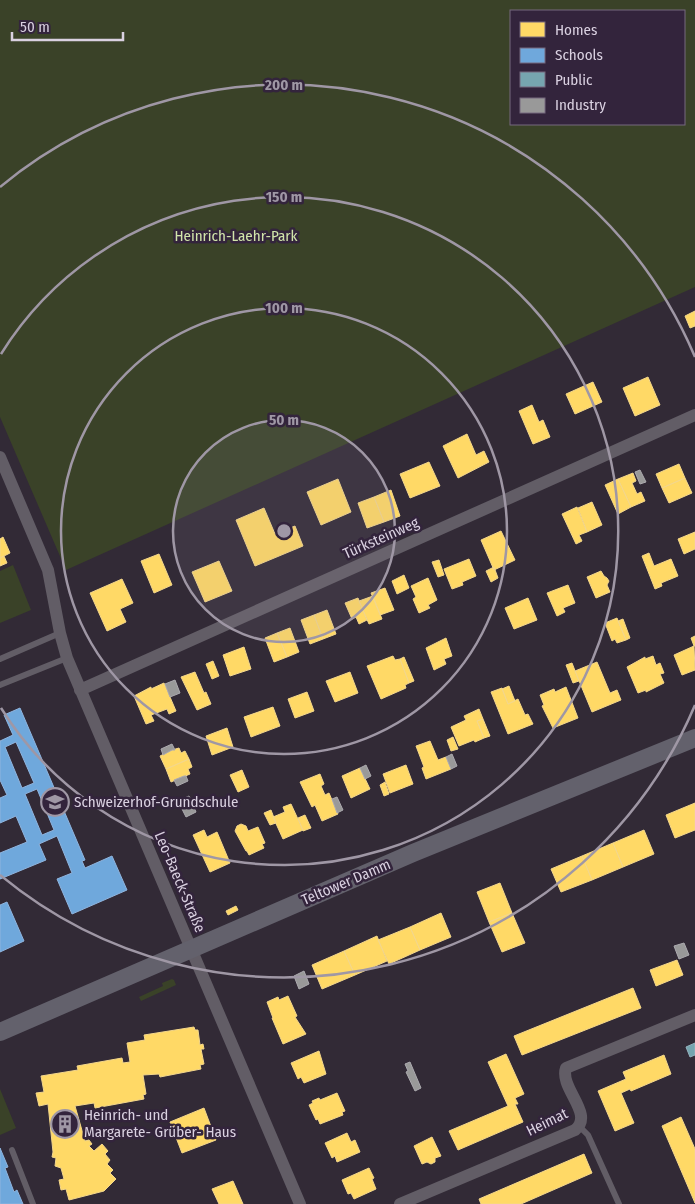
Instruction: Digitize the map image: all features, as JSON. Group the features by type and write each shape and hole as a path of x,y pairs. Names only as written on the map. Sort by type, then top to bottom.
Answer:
{"main road":[{"name":"Teltower Damm","path":"0,1032 460,833 695,738"}],"street":[{"name":"Türksteinweg","path":"80,690 694,417"},
{"name":"Leo-Baeck-Straße","path":"0,457 48,570 60,633 67,658 300,1204"},
{"name":"Heimat","path":"400,1204 572,1131 582,1121 581,1114 566,1081 566,1068 695,1014"}],"lane":[{"path":"0,659 60,633"},
{"path":"0,685 67,658"},
{"path":"579,1126 588,1135 619,1204"},
{"path":"12,1150 33,1204"}],"green space":[{"name":"Heinrich-Laehr-Park","path":"0,0 695,0 695,287 66,570 0,417"},
{"path":"13,565 31,610 0,623 0,571"},
{"path":"172,979 176,985 141,1001 139,997 163,986 162,983"},
{"path":"0,1089 16,1128 0,1135"}],"building: Homes":[{"path":"695,311 695,326 690,328 685,316"},
{"path":"648,377 660,405 635,416 623,388"},
{"path":"593,382 602,402 575,414 566,394"},
{"path":"532,405 539,422 543,420 550,437 533,444 519,411"},
{"path":"467,434 476,455 484,451 489,462 458,478 443,446"},
{"path":"429,462 440,486 410,498 400,474"},
{"path":"679,464 685,478 662,488 656,474"},
{"path":"633,473 636,481 632,483 637,494 641,492 645,501 631,507 618,479"},
{"path":"685,478 692,493 669,503 662,488"},
{"path":"338,479 351,512 321,525 307,492"},
{"path":"618,479 631,507 618,514 605,485"},
{"path":"391,490 400,516 384,522 374,497"},
{"path":"374,497 384,522 367,528 358,503"},
{"path":"592,502 602,525 587,532 578,508"},
{"path":"577,507 587,532 579,535 582,541 576,544 562,514"},
{"path":"264,508 275,534 295,526 303,546 255,566 236,520"},
{"path":"501,531 515,560 494,570 481,540"},
{"path":"695,532 695,549 684,554 678,539"},
{"path":"3,537 10,553 0,558 0,539"},
{"path":"649,553 654,566 671,559 678,576 661,583 662,586 655,589 642,556"},
{"path":"159,554 172,585 154,593 141,561"},
{"path":"4,556 7,563 0,566 0,558"},
{"path":"469,559 476,576 462,582 463,585 452,589 444,569"},
{"path":"439,560 444,575 438,577 432,562"},
{"path":"219,561 232,591 205,602 192,572"},
{"path":"494,567 498,578 491,582 486,571"},
{"path":"601,571 609,581 607,585 610,592 596,598 587,577"},
{"path":"404,575 409,588 397,594 392,581"},
{"path":"428,578 437,600 428,605 430,608 419,613 413,599 416,597 411,586"},
{"path":"122,579 133,603 120,609 126,622 107,631 90,593"},
{"path":"568,585 575,603 563,608 565,612 557,616 547,593"},
{"path":"385,588 394,610 380,615 371,593"},
{"path":"373,596 382,619 369,624 359,601"},
{"path":"358,598 367,620 359,624 356,617 352,619 345,603"},
{"path":"528,598 537,620 514,629 505,608"},
{"path":"327,610 336,634 323,639 314,615"},
{"path":"314,615 323,639 310,644 301,620"},
{"path":"617,618 626,640 617,643 615,639 612,641 605,623"},
{"path":"623,619 630,638 626,640 618,621"},
{"path":"290,628 299,652 287,657 277,633"},
{"path":"277,633 287,657 274,662 265,638"},
{"path":"695,636 695,646 694,646 691,638"},
{"path":"446,638 452,656 444,659 446,664 434,670 426,648"},
{"path":"694,646 695,670 682,675 674,655"},
{"path":"244,647 251,669 230,676 223,655"},
{"path":"393,656 395,660 400,659 409,683 405,685 406,688 381,699 367,666"},
{"path":"653,656 656,665 660,663 664,673 660,674 664,683 646,692 646,690 638,693 627,667 645,657 645,659"},
{"path":"404,657 414,681 409,683 400,659"},
{"path":"213,661 219,676 212,679 206,664"},
{"path":"597,662 610,693 617,690 621,700 592,712 575,671"},
{"path":"572,663 579,681 573,683 566,665"},
{"path":"195,672 211,704 197,710 181,677"},
{"path":"350,672 358,693 335,702 326,681"},
{"path":"164,683 176,711 169,714 167,709 151,715 154,721 146,724 134,696"},
{"path":"509,686 515,701 508,704 502,689"},
{"path":"566,687 578,718 553,728 542,706 544,705 540,695 554,689 555,692"},
{"path":"502,688 508,704 518,699 525,715 528,714 533,724 508,734 491,692"},
{"path":"307,692 314,711 295,718 288,699"},
{"path":"273,707 280,726 251,737 244,717"},
{"path":"479,709 483,719 477,721 484,738 459,746 451,727 466,720 464,716"},
{"path":"483,719 490,736 484,738 477,721"},
{"path":"227,728 233,747 212,755 206,736"},
{"path":"453,737 458,749 451,751 447,740"},
{"path":"430,741 438,760 446,757 451,769 426,779 422,768 424,767 416,746"},
{"path":"179,748 181,753 185,751 189,759 166,769 160,756"},
{"path":"189,759 192,767 188,769 190,774 171,782 166,769"},
{"path":"406,765 413,784 390,793 383,774"},
{"path":"360,768 370,789 351,798 342,776"},
{"path":"242,770 249,787 238,792 230,775"},
{"path":"320,774 324,784 321,786 325,795 329,793 338,814 322,821 315,805 312,807 300,782"},
{"path":"385,782 389,794 384,796 380,785"},
{"path":"695,803 695,830 675,838 666,815"},
{"path":"291,804 303,830 283,839 273,817 285,812 283,807"},
{"path":"271,810 276,823 270,825 264,813"},
{"path":"305,815 311,828 303,831 298,818"},
{"path":"241,824 246,826 248,831 258,827 265,843 262,844 264,848 249,855 235,831 237,826"},
{"path":"204,830 207,837 217,832 230,863 210,872 193,835"},
{"path":"644,830 654,854 623,867 613,843"},
{"path":"613,843 623,867 592,880 582,856"},
{"path":"582,856 592,880 561,892 551,869"},
{"path":"500,883 512,913 489,922 477,892"},
{"path":"236,906 238,910 228,915 226,911"},
{"path":"441,913 451,937 420,950 410,927"},
{"path":"512,913 525,943 502,952 489,922"},
{"path":"410,927 420,950 389,964 378,940"},
{"path":"377,936 387,961 355,975 344,951"},
{"path":"344,951 355,975 322,989 312,965"},
{"path":"677,960 683,975 656,986 650,970"},
{"path":"633,988 641,1008 522,1055 514,1036"},
{"path":"288,996 297,1016 295,1017 306,1034 283,1044 267,1002 278,997 279,1000"},
{"name":"Heinrich- und Margarete- Grüber- Haus","path":"194,1027 195,1030 198,1030 200,1045 203,1044 204,1049 201,1049 204,1064 200,1065 201,1069 160,1077 159,1074 143,1075 146,1094 143,1095 144,1099 95,1108 94,1103 75,1106 85,1141 89,1140 92,1144 89,1146 94,1151 102,1144 108,1151 105,1154 110,1160 107,1164 113,1170 110,1173 116,1179 104,1191 69,1200 66,1189 61,1190 59,1180 64,1179 61,1168 55,1166 56,1158 52,1157 48,1104 39,1106 36,1093 44,1092 41,1076 78,1070 77,1066 122,1058 123,1063 130,1062 127,1043 145,1040 144,1035"},
{"path":"319,1051 326,1074 304,1083 301,1077 298,1079 291,1063"},
{"path":"506,1054 524,1094 515,1098 518,1104 515,1104 523,1122 458,1150 449,1131 508,1106 488,1062"},
{"path":"664,1055 671,1074 631,1091 630,1089 621,1093 634,1123 615,1131 598,1091 626,1079 623,1072"},
{"path":"337,1093 345,1111 342,1112 343,1115 320,1124 309,1105 313,1103 312,1101 319,1098 320,1100"},
{"path":"204,1108 216,1140 182,1153 170,1122"},
{"path":"681,1117 695,1149 695,1203 662,1126"},
{"path":"347,1133 351,1142 355,1140 360,1152 337,1162 335,1156 332,1158 325,1143"},
{"path":"432,1137 441,1156 435,1158 435,1162 431,1164 427,1162 422,1164 414,1146"},
{"path":"584,1154 592,1173 521,1204 481,1204 479,1199"},
{"path":"369,1168 374,1178 372,1179 376,1189 354,1199 351,1193 348,1194 342,1180"},
{"path":"233,1181 243,1204 219,1204 212,1189"}],"building: Schools":[{"path":"20,708 85,860 82,861 85,868 112,856 127,890 72,914 57,879 72,873 57,836 39,844 46,860 0,879 0,853 27,842 16,816 0,823 0,798 7,795 0,780 0,741 13,735 4,715","holes":["16,742 34,783 22,788 5,747","37,789 54,830 42,835 25,794"]},
{"path":"7,902 24,941 0,952 0,905"},
{"path":"0,1148 8,1167 5,1168 14,1192 17,1190 23,1204 0,1204"}],"building: Public":[{"path":"695,1043 695,1055 690,1057 686,1047"}],"building: Industry":[{"path":"640,470 646,482 640,484 635,472"},
{"path":"175,680 180,693 170,697 165,684"},
{"path":"172,744 175,750 163,755 161,749"},
{"path":"452,754 457,766 451,769 446,757"},
{"path":"366,765 371,776 365,779 360,768"},
{"path":"186,776 188,781 177,786 174,780"},
{"path":"189,796 196,812 186,817 178,801"},
{"path":"337,797 343,810 337,813 332,799"},
{"path":"684,943 689,955 679,959 674,946"},
{"path":"304,971 309,984 299,989 294,976"},
{"path":"410,1062 421,1088 415,1091 406,1072 408,1071 405,1064"}],"place":[{"name":"Schweizerhof-Grundschule","path":"55,802"},
{"name":"Heinrich- und Margarete- Grüber- Haus","path":"65,1124"}]}
